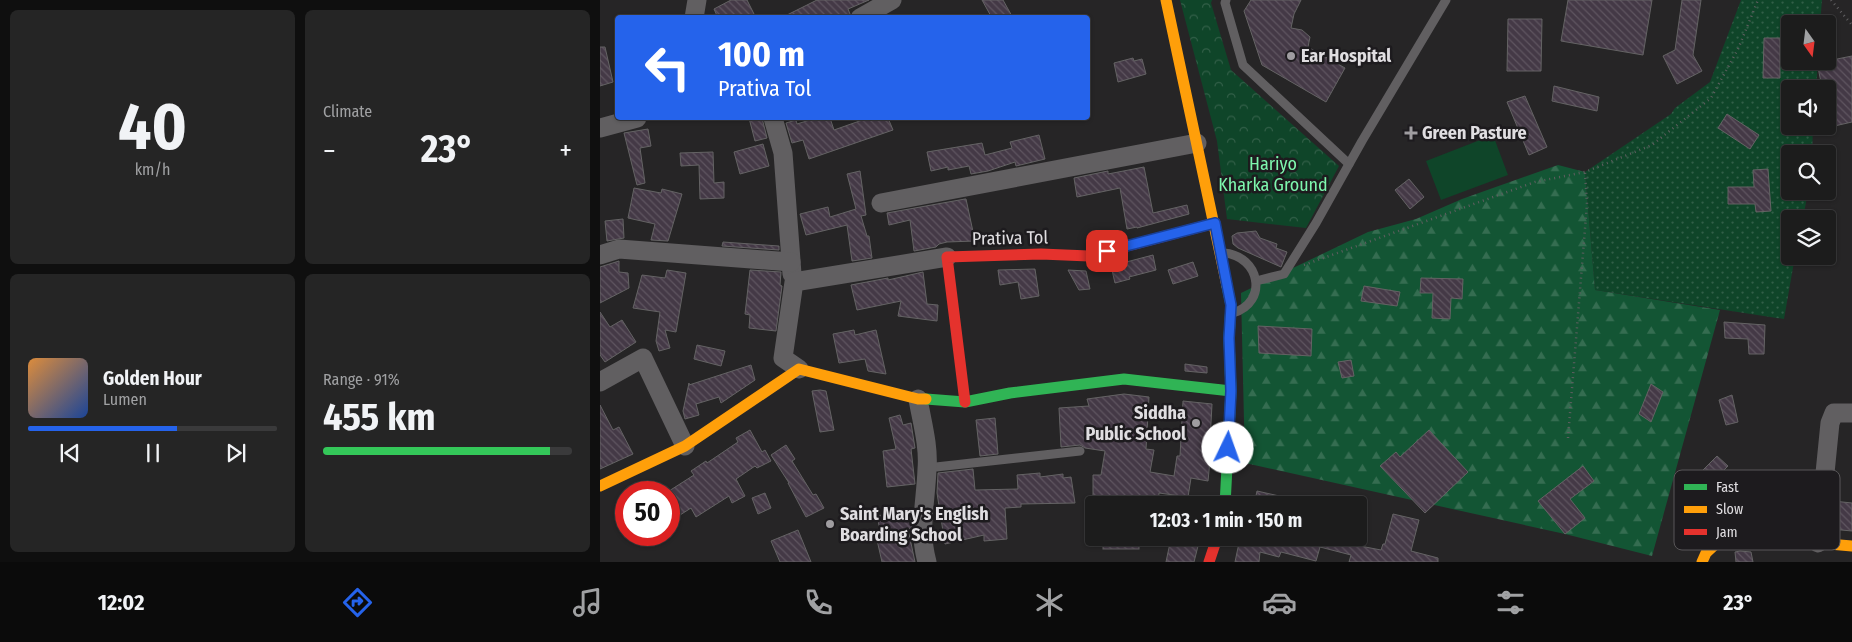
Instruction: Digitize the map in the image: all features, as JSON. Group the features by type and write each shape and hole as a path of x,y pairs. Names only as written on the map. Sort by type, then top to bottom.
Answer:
{"street":[{"path":"694,15 697,0"},
{"path":"865,15 892,0"},
{"path":"1166,0 1231,305 1229,338 1231,391 1225,496"},
{"path":"600,128 630,120"},
{"path":"774,120 782,153 794,282 783,358 799,369 918,399 965,402 1010,393 1124,379 1231,391"},
{"path":"881,203 1197,143"},
{"name":"Prativa Tol","path":"965,402 947,256 1041,254 1089,256 1215,223"},
{"path":"600,255 620,249 791,262"},
{"path":"794,282 947,256"},
{"path":"600,382 643,358 686,446"},
{"path":"600,486 686,446 799,369"},
{"path":"918,399 928,468 922,512 924,551 927,562"},
{"path":"1825,470 1830,423 1834,413 1852,413"},
{"path":"1209,562 1214,546"},
{"path":"1702,562 1709,550"}],"lane":[{"path":"1226,0 1225,3 1243,65 1349,164"},
{"path":"1256,281 1284,274 1316,223 1446,0"},
{"path":"1220,253 1232,254 1246,261 1256,281 1249,303 1243,309 1231,314"},
{"path":"928,468 1080,451"}],"path":[{"path":"1284,274 1535,182 1585,172 1652,145 1711,98 1738,49 1758,0"},
{"path":"1831,0 1852,25"},
{"path":"1568,438 1587,204 1585,172"}],"green space":[{"name":"Hariyo Kharka Ground","path":"1180,0 1212,0 1211,3 1231,70 1339,166 1306,228 1227,219 1217,141"},
{"path":"1741,0 1822,0 1821,15 1781,15 1781,70 1817,70 1817,80 1781,80 1781,135 1813,135 1812,145 1781,145 1781,200 1806,200 1805,210 1781,210 1781,265 1793,265 1784,319 1595,290 1585,172 1671,114 1675,108 1710,82"},
{"path":"1493,135 1508,175 1441,200 1426,161"},
{"path":"1558,165 1585,172 1595,290 1720,310 1676,470 1674,470 1674,476 1652,556 1565,534 1245,463 1241,293 1368,232 1416,219 1462,199"}],"building":[{"path":"731,0 747,0 754,15 717,15 714,9"},
{"path":"817,0 869,0 848,9 850,15 787,15"},
{"path":"982,0 1003,0 1011,15 990,15"},
{"name":"Ear Hospital","path":"1251,0 1301,0 1294,14 1291,28 1302,30 1310,37 1308,47 1345,68 1326,102 1262,65 1244,11"},
{"path":"1568,0 1652,0 1643,55 1561,41"},
{"path":"1682,0 1701,0 1693,55 1702,71 1677,84 1663,56 1675,50"},
{"path":"1508,19 1542,19 1541,71 1507,71"},
{"path":"1764,38 1780,38 1780,78 1763,78"},
{"path":"600,47 605,47 613,82 600,86"},
{"path":"1852,56 1852,122 1836,126 1836,80 1821,80 1818,70 1836,70 1836,59"},
{"path":"1133,58 1134,61 1142,59 1146,74 1118,82 1114,63"},
{"path":"1554,86 1599,97 1597,111 1552,101"},
{"path":"1525,96 1547,147 1529,155 1507,102"},
{"path":"1727,114 1759,135 1750,149 1718,128"},
{"path":"750,120 762,120 767,138 755,141"},
{"path":"796,120 797,124 810,120 831,120 834,130 862,120 889,120 893,130 809,159 803,140 792,143 786,123"},
{"path":"648,129 651,146 640,148 645,183 637,185 624,133"},
{"path":"1039,135 1045,159 1016,166 1015,162 988,171 971,174 969,166 948,170 948,167 931,171 927,152 982,143 985,155 1012,148 1010,142"},
{"path":"763,144 769,166 740,174 734,152"},
{"path":"713,152 714,183 724,182 724,198 700,199 699,165 681,166 680,153"},
{"path":"1144,167 1153,213 1187,205 1189,214 1127,229 1120,188 1077,197 1074,178 1108,171 1108,174"},
{"path":"1768,169 1771,211 1756,212 1755,204 1728,204 1728,187 1754,187 1753,170"},
{"path":"860,171 866,215 861,216 867,236 869,236 872,258 852,261 847,225 806,235 800,214 828,207 830,217 856,209 847,174"},
{"path":"1409,179 1424,197 1410,209 1395,190"},
{"path":"634,188 661,193 662,189 682,194 668,241 651,240 655,224 628,218"},
{"path":"966,199 975,241 947,242 936,247 914,251 910,220 889,225 887,213"},
{"path":"623,219 624,238 607,241 605,221"},
{"path":"1256,231 1260,238 1277,244 1276,248 1287,252 1281,267 1233,244 1232,236 1237,233"},
{"path":"723,242 779,246 779,250 722,246"},
{"path":"1153,255 1156,270 1115,283 1111,266"},
{"path":"619,261 619,272 628,273 629,288 600,303 600,267"},
{"path":"1193,262 1198,276 1173,284 1168,270"},
{"path":"1035,269 1039,296 1021,299 1018,282 1000,285 998,270"},
{"path":"667,270 686,273 676,332 665,330 670,348 659,351 656,341 660,312 633,308 642,275 665,278"},
{"path":"750,270 781,272 780,285 782,286 776,331 749,328 750,315 745,314"},
{"path":"1068,270 1086,271 1090,289 1079,290"},
{"path":"923,272 927,304 938,305 937,321 898,316 901,301 857,310 851,285 888,278 888,280"},
{"path":"1421,278 1463,279 1462,299 1451,298 1450,319 1432,318 1433,293 1420,293"},
{"path":"1364,286 1400,292 1397,306 1361,301"},
{"path":"600,312 610,327 622,320 636,342 605,362 600,355"},
{"path":"1724,322 1765,325 1764,354 1749,354 1748,339 1725,338"},
{"path":"1258,326 1312,329 1311,356 1259,353"},
{"path":"854,330 855,335 876,330 886,374 868,371 865,359 839,363 833,334"},
{"path":"697,345 725,351 721,366 694,359"},
{"path":"1351,360 1354,376 1342,378 1338,362"},
{"path":"1185,364 1207,367 1207,373 1185,371"},
{"path":"751,365 755,380 721,403 719,397 696,404 699,415 685,419 683,411 689,383 689,385"},
{"path":"1651,384 1663,392 1651,422 1639,414"},
{"path":"812,391 826,391 834,430 820,432"},
{"path":"1124,394 1149,397 1146,449 1154,450 1150,472 1174,476 1177,456 1180,456 1183,401 1212,404 1208,481 1191,478 1188,496 1159,493 1159,496 1093,496 1093,475 1101,475 1105,451 1085,448 1080,445 1061,447 1059,408 1089,406 1087,399"},
{"path":"1732,395 1738,422 1726,425 1719,400"},
{"path":"600,405 613,430 619,427 633,454 600,469"},
{"path":"900,415 903,425 911,423 915,448 911,449 915,484 887,487 883,451 896,449 889,418"},
{"path":"995,418 998,454 980,456 976,420"},
{"path":"750,430 762,452 765,450 771,461 757,468 755,466 736,479 745,496 732,503 729,496 696,517 691,508 680,515 680,484 694,475 691,471 706,461 707,463 738,442 736,438"},
{"path":"1429,430 1468,472 1425,513 1380,466 1396,452 1400,457"},
{"path":"786,445 795,459 792,461 813,495 816,494 824,508 806,517 789,483 771,455"},
{"path":"1717,456 1728,466 1724,470 1703,470"},
{"path":"1583,466 1594,481 1570,499 1585,518 1565,534 1538,501"},
{"path":"973,469 975,490 1018,489 1017,475 1040,473 1040,477 1063,474 1063,478 1071,477 1075,503 1021,504 1021,507 1005,508 1007,539 984,541 984,535 945,544 937,493 938,473"},
{"path":"1257,491 1279,496 1256,496"},
{"path":"765,493 771,508 758,514 752,498"},
{"path":"1840,502 1852,503 1852,531 1840,530"},
{"path":"909,510 912,528 908,529 915,562 882,562 877,540 882,539 877,516"},
{"path":"1393,514 1419,520 1411,551 1438,558 1438,562 1349,562 1351,555 1320,547 1316,561 1281,552 1279,557 1260,552 1259,562 1235,562 1238,546 1360,546 1381,550 1383,544 1385,544"},
{"path":"798,530 811,562 780,562 771,541"},
{"path":"1103,546 1139,546 1139,549 1103,549"},
{"path":"1169,546 1198,546 1194,562 1166,562"},
{"path":"1735,552 1751,552 1753,562 1736,562"}],"traffic: fast":[{"path":"1225,496 1231,391 1229,338 1231,305 1227,286"},
{"path":"926,399 965,402 1010,393 1124,379 1231,391"}],"traffic: slow":[{"path":"1166,0 1227,286"},
{"path":"600,486 685,446 799,369 918,399 926,399"},
{"path":"1840,545 1852,546"},
{"path":"1702,562 1709,550"}],"traffic: jam":[{"path":"965,402 947,257 1041,254 1089,256 1215,223"},
{"path":"1209,562 1214,546"}],"place":[{"name":"Ear Hospital","path":"1291,56"},
{"name":"Green Pasture","path":"1411,133"},
{"name":"Siddha Public School","path":"1196,423"},
{"name":"Saint Mary's English Boarding School","path":"830,524"}],"route":[{"path":"1107,251 1215,223 1231,305 1229,338 1231,391 1228,448"}]}
